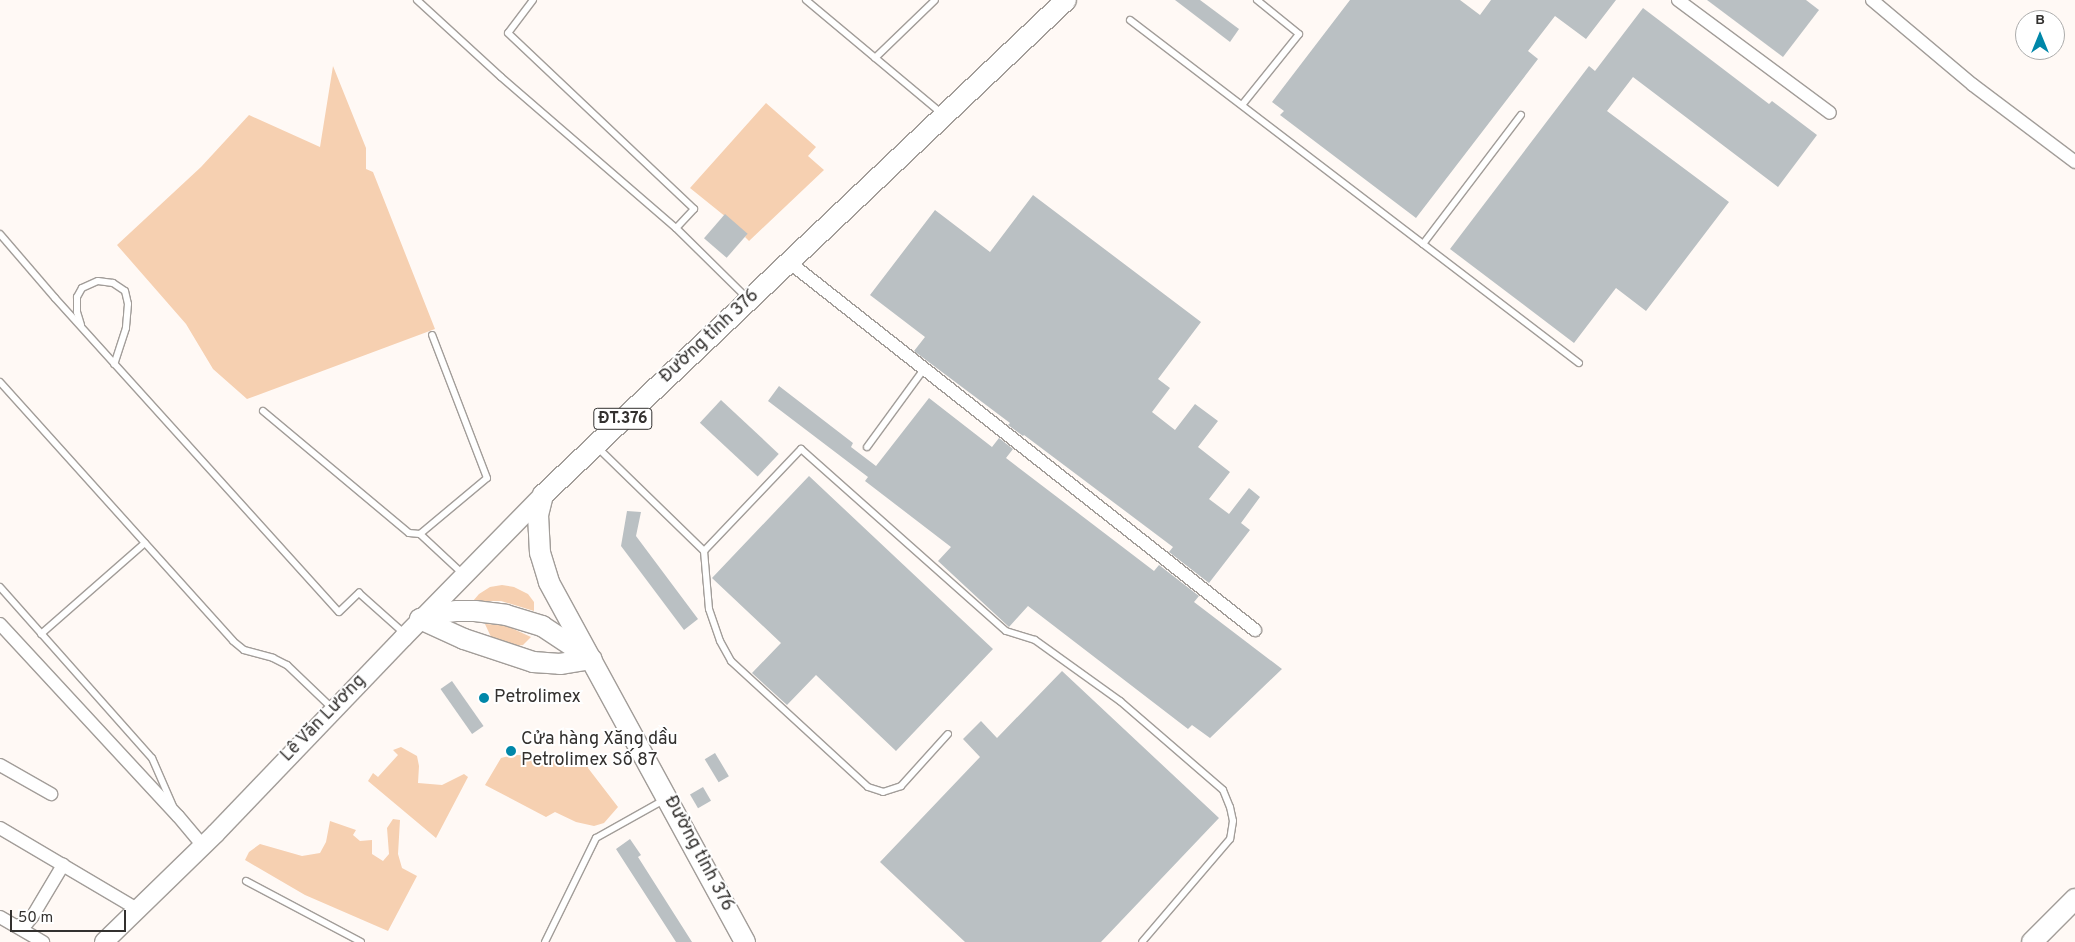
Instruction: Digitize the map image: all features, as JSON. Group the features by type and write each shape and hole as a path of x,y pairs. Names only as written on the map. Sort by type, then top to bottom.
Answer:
{"main road":[{"name":"Đường tỉnh 376","path":"745,942 549,582 543,568 540,553 538,515 543,495 1066,0"},
{"name":"Lê Văn Lương","path":"104,942 216,833 420,619 543,495"},
{"path":"420,619 438,613 475,610 506,615 542,626 592,659"},
{"path":"420,619 464,639 533,662 560,664 592,659"},
{"path":"2032,942 2075,899"}],"street":[{"path":"1678,0 1830,113"},
{"path":"1872,0 1973,85 2075,162"},
{"path":"789,262 1255,630"},
{"path":"0,624 178,816 202,845"},
{"path":"0,766 51,794"},
{"path":"0,828 137,909"},
{"path":"16,926 27,923 32,917 63,865"},
{"path":"0,917 43,942"}],"lane":[{"path":"418,0 501,77 676,228 749,300"},
{"path":"533,0 508,33 694,209 676,228"},
{"path":"806,0 944,116"},
{"path":"875,58 935,0"},
{"path":"1242,105 1299,34 1257,0"},
{"path":"1130,20 1579,363"},
{"path":"1423,244 1521,115"},
{"path":"0,234 114,364 339,612 359,593 405,635"},
{"path":"82,328 78,312 78,297 82,288 98,281 113,283 125,290 128,304 126,328 114,364"},
{"path":"420,534 487,478 432,335"},
{"path":"867,447 924,369"},
{"path":"0,382 233,641 244,650 273,658 287,665 333,709"},
{"path":"263,411 409,533 420,534 464,575"},
{"path":"595,446 704,551 709,609 720,641 731,662 868,787 883,792 901,786 948,734"},
{"path":"704,551 801,449 1006,631 1036,640 1120,701 1223,790 1233,821 1230,839 1142,942"},
{"path":"41,634 145,543"},
{"path":"0,587 152,758 178,816"},
{"path":"545,942 596,838 667,798"},
{"path":"246,881 361,942"}],"shaded area":[{"path":"333,66 366,148 366,169 373,172 435,329 247,399 213,369 186,324 117,245 201,167 249,115 320,147"},
{"path":"766,103 816,147 808,156 824,170 749,241 745,237 747,234 690,188"},
{"path":"502,585 514,587 528,594 534,602 534,611 501,601 473,601 479,594 490,587"},
{"path":"485,624 505,625 531,637 523,645 515,646 492,639"},
{"path":"401,747 417,756 419,766 418,783 442,785 464,774 468,777 436,838 368,781 373,773 378,777 398,755 393,750"},
{"path":"513,755 588,756 591,758 588,768 618,807 604,823 594,826 576,822 555,812 546,817 485,785 501,758"},
{"path":"393,819 400,820 398,854 402,868 417,876 388,931 305,895 245,860 249,852 260,844 302,856 320,853 326,842 330,821 356,830 353,835 360,841 372,840 372,854 383,861 389,854 387,828"}],"building":[{"path":"1175,0 1200,0 1239,29 1230,42"},
{"path":"1350,0 1460,0 1480,15 1491,0 1616,0 1586,39 1555,16 1528,51 1538,59 1416,218 1280,115 1284,111 1272,102"},
{"path":"1707,0 1806,0 1819,10 1783,57"},
{"path":"1643,8 1769,104 1772,101 1817,135 1778,187 1633,77 1607,111 1729,202 1646,311 1616,288 1574,343 1450,249 1589,66 1595,71"},
{"path":"1033,195 1201,322 1158,379 1170,388 1152,412 1175,430 1195,404 1218,421 1198,447 1230,472 1209,499 1229,514 1249,488 1260,497 1241,523 1250,530 1209,583 1169,552 1173,547 1008,425 1010,423 914,351 925,337 870,295 935,210 990,252"},
{"path":"725,214 748,234 727,258 704,238"},
{"path":"779,386 853,443 851,447 876,466 929,398 992,447 999,438 1013,449 1006,458 1154,571 1159,565 1199,596 1194,602 1282,669 1210,738 1192,725 1188,729 1028,606 1009,627 938,561 951,547 865,481 868,477 768,401"},
{"path":"721,400 779,454 758,477 700,423"},
{"path":"809,476 993,649 896,751 816,675 787,705 752,673 781,643 712,578"},
{"path":"627,511 641,512 636,536 698,619 684,630 621,546"},
{"path":"1062,671 1219,818 1101,942 965,942 880,862 980,757 963,739 981,721 997,738"},
{"path":"452,681 484,726 472,734 441,689"},
{"path":"715,753 729,776 719,782 705,759"},
{"path":"703,787 711,801 698,808 690,794"},
{"path":"630,839 641,855 638,857 692,942 676,942 616,849"}],"place":[{"name":"Petrolimex","path":"484,698"},
{"name":"Cửa hàng Xăng dầu Petrolimex Số 87","path":"511,751"}]}
